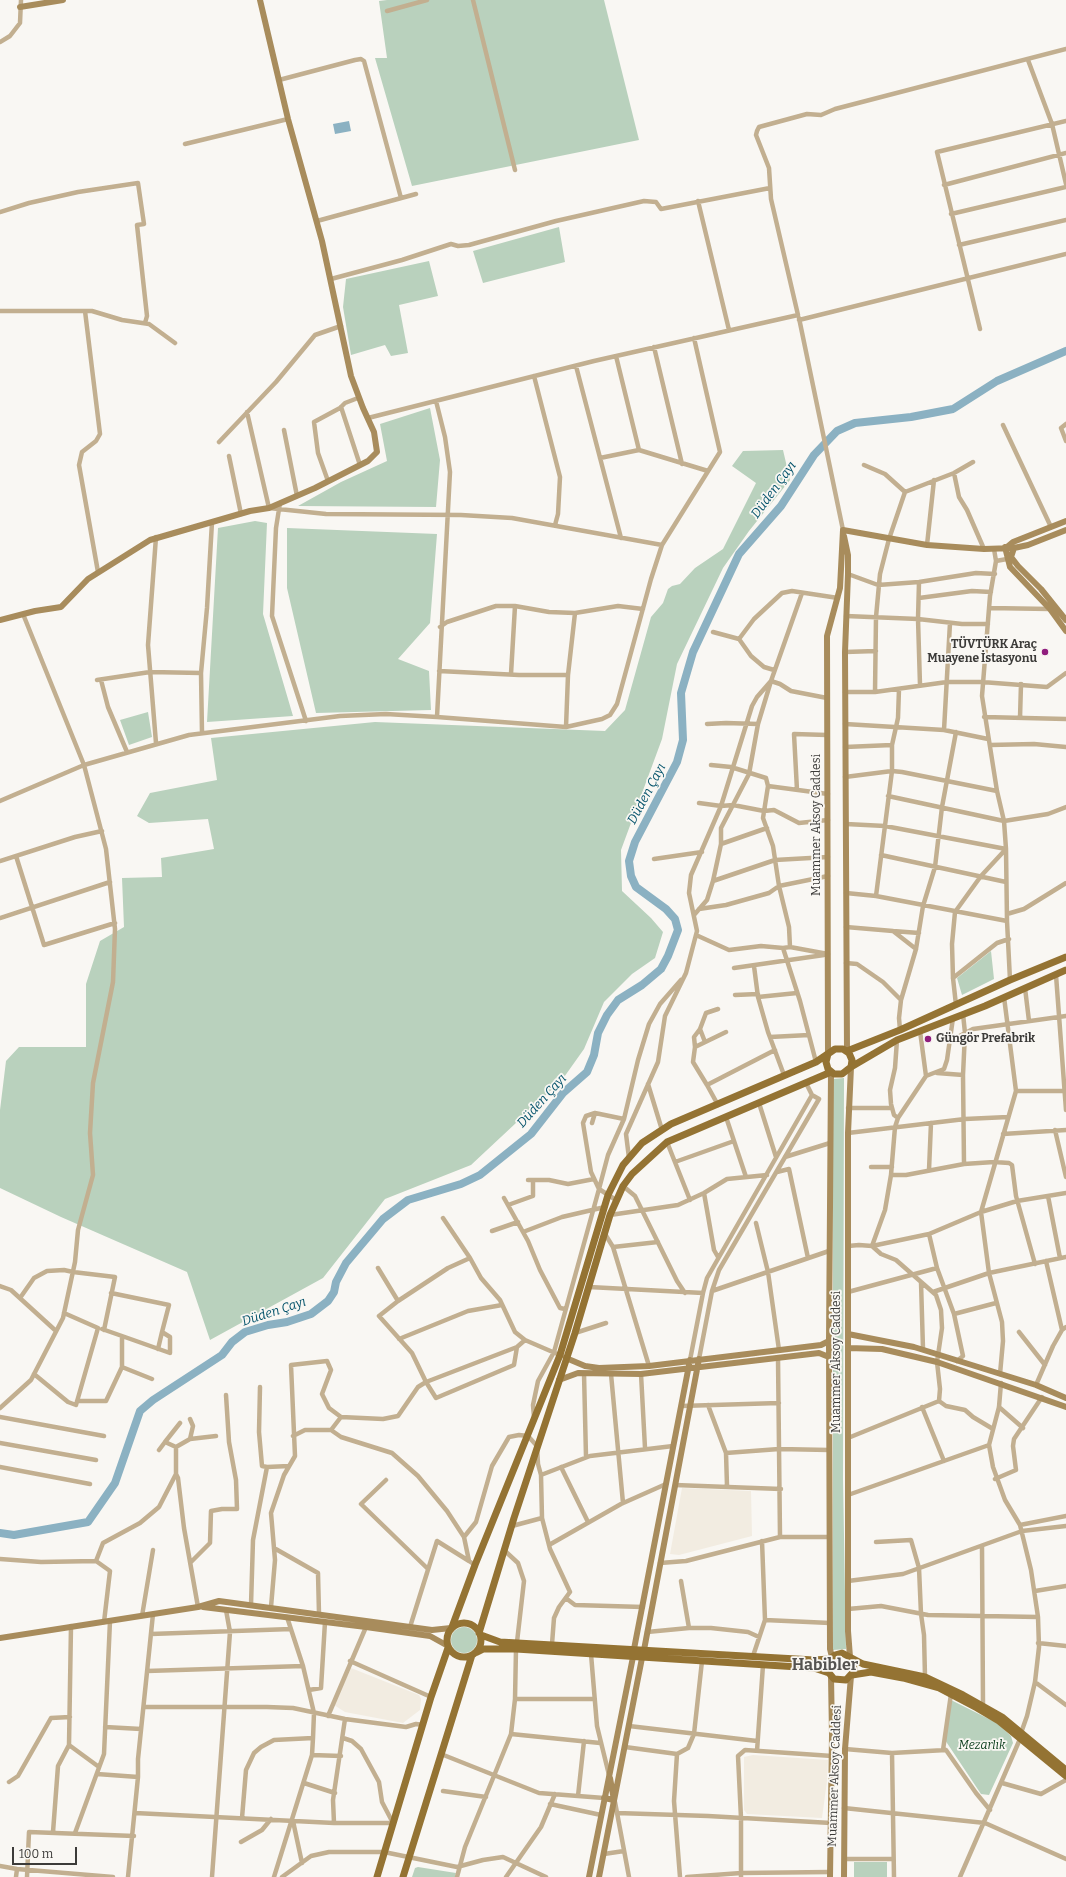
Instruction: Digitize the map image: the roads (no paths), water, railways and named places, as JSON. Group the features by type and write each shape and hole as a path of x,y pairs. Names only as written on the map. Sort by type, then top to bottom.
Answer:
{"main road":[{"path":"847,1051 956,1006 1010,980 1066,956"},
{"path":"403,1877 474,1653 481,1641 480,1634 512,1526 559,1380 560,1355 574,1333 610,1216 623,1186 632,1174 667,1142 831,1072 842,1074 851,1067 898,1040 1066,970"},
{"path":"851,1067 852,1060 847,1051 843,1049 834,1049 816,1062 671,1124 642,1143 616,1176 608,1195 560,1355 528,1436 472,1563 452,1628 446,1637 448,1647 452,1652 461,1657 484,1649 552,1644 814,1660 831,1658 842,1653 863,1664 925,1677 943,1684 983,1705 1002,1717 1020,1736 1066,1776"},
{"path":"828,1054 826,1062 831,1072"},
{"path":"452,1628 463,1622 469,1623 474,1626 480,1634 500,1642 517,1646 642,1658 814,1668 842,1681 851,1676 871,1672 903,1678 939,1688 998,1721 1066,1770"},
{"path":"377,1877 431,1697 448,1647"},
{"path":"830,1675 827,1666 831,1658"},
{"path":"851,1676 854,1668 852,1659"}],"street":[{"path":"0,42 10,36 20,23 21,3 64,0"},
{"path":"0,620 61,607 81,586 98,572 156,537 269,508 368,461 377,452 374,432 358,398 351,376 331,279 317,221 288,119 260,0"},
{"path":"386,10 427,0"},
{"path":"473,0 515,170"},
{"path":"847,1051 845,652 848,574 847,544 821,428 799,317 771,200 769,168 756,135 759,127 807,114 821,115 835,109 1066,50"},
{"path":"279,80 355,60 361,59 364,61 401,198"},
{"path":"1028,60 1052,124 1066,184"},
{"path":"184,144 288,119"},
{"path":"980,329 937,152 1066,121"},
{"path":"944,185 1066,153"},
{"path":"0,212 29,203 78,192 138,183 144,224 137,225 147,316 145,323"},
{"path":"952,214 1066,187"},
{"path":"331,279 402,260 451,244 458,246 468,245 556,221 644,201 656,202 661,209 770,188"},
{"path":"317,221 416,194"},
{"path":"698,201 729,330"},
{"path":"959,245 1066,220"},
{"path":"368,418 654,347 729,330 799,317 1066,254"},
{"path":"0,311 92,311 122,320 149,324 175,343"},
{"path":"85,311 100,434 96,441 82,452 79,465 98,572"},
{"path":"219,442 276,382 315,335 341,326"},
{"path":"0,801 84,765 156,743 202,733 340,716 378,714 566,727 594,722 610,715 617,704 662,545 720,452 694,338"},
{"path":"654,347 682,464"},
{"path":"616,356 639,450"},
{"path":"576,366 621,538"},
{"path":"534,376 560,476 558,514 555,525"},
{"path":"328,481 318,453 313,423 358,398"},
{"path":"436,401 445,438 450,472 440,627 437,717"},
{"path":"341,407 360,465"},
{"path":"247,412 269,508"},
{"path":"1066,424 1061,428 1066,441"},
{"path":"1003,425 1051,527"},
{"path":"284,430 297,496"},
{"path":"600,458 639,450 708,471"},
{"path":"229,456 241,514"},
{"path":"875,692 878,585 889,538 905,492 954,473 973,462"},
{"path":"864,465 885,474 905,492"},
{"path":"954,473 958,497 967,510 984,549"},
{"path":"928,545 934,480"},
{"path":"280,503 276,528 272,616 306,721"},
{"path":"269,508 326,514 447,515 512,518 662,545"},
{"path":"1066,521 1013,542 1008,548 1010,567 1050,610 1066,631"},
{"path":"202,733 201,673 207,608 212,522"},
{"path":"843,530 928,545 984,549 1008,548 1028,544 1066,530"},
{"name":"Muammer Aksoy Caddesi","path":"828,1054 827,636 838,598 841,575 843,530"},
{"path":"156,537 148,645 156,743"},
{"path":"994,548 996,561 995,574 989,608 982,682 984,717 997,791 1004,820 1010,980"},
{"path":"996,561 1009,558"},
{"path":"1009,558 1041,589 1066,620"},
{"path":"848,574 878,585 919,582 966,574 995,574"},
{"path":"919,582 918,619 920,685"},
{"path":"919,598 972,591 991,592"},
{"path":"739,639 754,619 778,595 788,592 838,598"},
{"path":"694,915 707,900 713,881 721,844 721,828 749,774 758,724 770,681 802,593"},
{"path":"440,627 447,622 496,606 515,606 549,612 575,613 618,606 643,609"},
{"path":"511,674 515,606"},
{"path":"989,608 1050,610"},
{"path":"566,727 568,675 575,613"},
{"path":"0,1408 31,1380 64,1313 78,1230 93,1175 90,1133 93,1083 113,982 115,922 106,849 84,765 23,614"},
{"path":"846,616 988,624"},
{"path":"944,730 950,623"},
{"path":"713,632 739,639 751,656 764,667 774,670"},
{"path":"845,652 876,651"},
{"path":"439,671 568,675"},
{"path":"127,752 108,707 99,680 150,672 201,673"},
{"path":"845,692 875,692 947,682 982,682 1047,687 1066,673"},
{"path":"770,681 780,684 791,691 827,698"},
{"path":"629,1158 626,1134 658,1062 665,1016 686,973 696,936 697,931 689,893 691,876 721,806 752,706 757,697 770,681"},
{"path":"1020,718 1021,684"},
{"path":"876,896 892,771 892,745 896,727 899,689"},
{"path":"984,717 1066,719"},
{"path":"707,724 758,724"},
{"path":"845,724 944,730 988,739"},
{"path":"900,1030 898,1018 901,1000 916,949 923,906 935,867 942,807 956,732"},
{"path":"797,790 794,734 828,734"},
{"path":"990,746 1034,744 1066,747"},
{"path":"845,747 892,745"},
{"path":"711,765 734,768 749,774 766,778 768,786 764,818 773,846 779,886 789,927 790,947"},
{"path":"845,777 892,771 948,780 997,791"},
{"path":"768,786 828,794"},
{"path":"888,796 1004,820 1048,814 1066,807"},
{"path":"699,803 764,811 774,810 799,823 828,820"},
{"path":"846,824 885,826 1006,849"},
{"path":"721,844 767,828"},
{"path":"0,862 75,836 102,831"},
{"path":"956,1006 952,944 955,912 981,876 1006,849"},
{"path":"654,859 702,852"},
{"path":"881,855 1006,882"},
{"path":"16,856 44,945 115,922"},
{"path":"713,881 775,860 828,857"},
{"path":"699,909 733,903 769,893 779,886 828,876"},
{"path":"0,918 110,882"},
{"path":"1007,914 1024,909 1066,883"},
{"path":"846,893 876,896 955,912 1007,920"},
{"path":"846,927 919,933"},
{"path":"893,931 916,949"},
{"path":"696,936 729,950 761,946 783,948 790,947 827,954"},
{"path":"953,978 997,943 1009,939"},
{"path":"783,948 816,1062"},
{"path":"734,968 827,954"},
{"path":"846,963 857,964 883,982 901,1000"},
{"path":"754,966 758,995 770,1037 784,1075"},
{"path":"534,1421 533,1405 538,1381 560,1355 565,1309 608,1155 624,1120 638,1060 649,1024 660,1004 686,973"},
{"path":"1056,975 1066,1110"},
{"path":"1024,988 1029,1020"},
{"path":"735,995 797,993"},
{"path":"960,1877 1002,1783 1027,1716 1035,1682 1038,1643 1038,1617 1022,1531 995,1478 989,1445 999,1407 1003,1341 1002,1322 989,1273 981,1212 1002,1134 1016,1091 1004,997"},
{"path":"718,1009 706,1013 700,1029 694,1037 695,1047 693,1062 718,1105"},
{"path":"962,1014 965,1033 964,1164"},
{"path":"950,1041 972,1029 1066,1016"},
{"path":"872,1246 885,1210 892,1167 895,1127 898,1118 926,1076 944,1069 953,1018"},
{"path":"700,1029 706,1042"},
{"path":"920,1031 926,1076"},
{"path":"695,1047 726,1032"},
{"path":"770,1037 809,1035"},
{"path":"898,1040 895,1068 890,1090 892,1108 894,1115 898,1118"},
{"path":"707,1085 775,1050"},
{"name":"Muammer Aksoy Caddesi","path":"851,1067 848,1108 848,1609 852,1659"},
{"name":"Muammer Aksoy Caddesi","path":"831,1072 829,1250 831,1658"},
{"path":"937,1073 964,1075"},
{"path":"644,1650 712,1291 719,1270 819,1099 812,1095 806,1083"},
{"path":"648,1084 662,1130"},
{"path":"1016,1091 1065,1091"},
{"path":"634,1649 703,1293 718,1257 767,1175 812,1095"},
{"path":"759,1103 776,1157"},
{"path":"848,1108 892,1108"},
{"path":"616,1200 599,1189 591,1172 583,1123 586,1116 595,1113 624,1120"},
{"path":"592,1123 595,1113"},
{"path":"726,1117 746,1177"},
{"path":"848,1133 965,1120 1008,1117"},
{"path":"929,1170 931,1124"},
{"path":"1055,1130 1066,1177"},
{"path":"1002,1134 1066,1130"},
{"path":"675,1162 734,1141"},
{"path":"667,1142 690,1200"},
{"path":"786,1157 830,1143"},
{"path":"891,1175 906,1174 964,1164 994,1162 1009,1163 1012,1165 1017,1201 1035,1264"},
{"path":"871,1167 892,1167"},
{"path":"777,1172 789,1169 808,1258"},
{"path":"610,1216 643,1212 678,1205 704,1193 727,1179 767,1175"},
{"path":"508,1205 533,1196 530,1180 549,1180 568,1184 594,1179"},
{"path":"623,1186 632,1192 677,1281 685,1293"},
{"path":"704,1193 714,1250 718,1257"},
{"path":"848,1246 872,1246 929,1234 981,1212 1017,1201 1066,1193"},
{"path":"1048,1196 1060,1258"},
{"path":"504,1198 518,1222 540,1270 560,1308 565,1309"},
{"path":"523,1232 562,1217 605,1206"},
{"path":"443,1218 470,1258 481,1278 502,1305 515,1332 525,1340 584,1366 599,1368 648,1366 820,1345 829,1341"},
{"path":"492,1231 518,1222"},
{"path":"756,1223 768,1272 779,1350"},
{"path":"605,1234 613,1247 648,1366"},
{"path":"929,1234 937,1268 954,1314 963,1356 957,1361"},
{"path":"613,1247 658,1242"},
{"path":"872,1246 880,1254 896,1260 936,1295 941,1310 942,1328 937,1362 940,1389 939,1401"},
{"path":"712,1291 829,1250"},
{"path":"933,1292 989,1273 1066,1257"},
{"path":"470,1258 448,1268 398,1301 379,1316 412,1354 436,1398 514,1365 517,1346"},
{"path":"1036,1385 1053,1346 1064,1328 1046,1262"},
{"path":"378,1268 398,1301"},
{"path":"848,1292 937,1268"},
{"path":"20,1298 34,1278 47,1271 64,1270 114,1277 104,1330"},
{"path":"921,1282 923,1349"},
{"path":"0,1286 11,1290 56,1331"},
{"path":"589,1288 703,1293"},
{"path":"111,1293 169,1305 158,1349"},
{"path":"954,1314 996,1303"},
{"path":"399,1339 468,1311 502,1305"},
{"path":"64,1313 98,1328 170,1353 170,1337 162,1332"},
{"path":"574,1333 606,1323"},
{"path":"34,1374 68,1402 76,1405 98,1328"},
{"path":"1019,1332 1045,1366"},
{"path":"848,1334 923,1349 1036,1385 1066,1398"},
{"path":"78,1401 106,1401 122,1367 122,1336"},
{"path":"271,1607 275,1560 271,1513 284,1475 295,1456 291,1365 327,1361 331,1370 322,1394 329,1408 341,1417 383,1420 398,1416 418,1387 426,1382 517,1346 525,1340"},
{"path":"848,1348 882,1349 937,1362 1042,1397 1066,1407"},
{"path":"559,1380 569,1375 584,1373 641,1374 819,1353 829,1357"},
{"path":"778,1358 781,1489 780,1537"},
{"path":"122,1367 152,1379"},
{"path":"584,1373 586,1457"},
{"path":"611,1374 623,1502"},
{"path":"641,1374 644,1448"},
{"path":"260,1387 259,1432 262,1466 289,1466"},
{"path":"191,1562 210,1543 211,1511 237,1509 236,1480 229,1442 226,1395"},
{"path":"995,1478 1016,1470 1013,1446 1014,1439 1023,1428 1042,1397"},
{"path":"848,1438 939,1401"},
{"path":"939,1401 946,1406 965,1410 973,1417 993,1429"},
{"path":"681,1406 691,1404 779,1403"},
{"path":"708,1405 726,1453 727,1486"},
{"path":"922,1407 944,1461"},
{"path":"999,1407 1023,1428"},
{"path":"0,1417 104,1436"},
{"path":"330,1430 341,1417"},
{"path":"190,1419 193,1426 190,1439"},
{"path":"158,1450 180,1423"},
{"path":"293,1436 305,1430 330,1430 341,1437 392,1453 418,1476 447,1511 464,1537 472,1563"},
{"path":"464,1537 476,1522 492,1466 509,1437 519,1435 528,1436 537,1446 538,1464 541,1475 542,1518 549,1545 569,1591 567,1599 559,1607 554,1618 552,1644"},
{"path":"176,1447 190,1439 216,1436"},
{"path":"164,1442 176,1447"},
{"path":"0,1443 96,1460"},
{"path":"848,1495 989,1445"},
{"path":"541,1475 586,1457 619,1451 673,1446"},
{"path":"176,1447 176,1474 178,1478 184,1528 198,1607"},
{"path":"726,1453 779,1449 829,1450"},
{"path":"0,1467 90,1484"},
{"path":"251,1605 253,1540 267,1467"},
{"path":"561,1468 588,1522"},
{"path":"96,1561 103,1543 140,1524 158,1507 176,1474"},
{"path":"386,1480 361,1504 428,1569"},
{"path":"549,1545 623,1502 666,1484 781,1489"},
{"path":"1020,1525 1066,1516"},
{"path":"512,1526 542,1518"},
{"path":"848,1581 903,1574 1022,1531 1066,1526"},
{"path":"660,1563 686,1561 780,1537 830,1537"},
{"path":"876,1542 911,1540 919,1568 921,1614 924,1635 925,1677"},
{"path":"410,1627 437,1541 472,1563"},
{"path":"753,1656 765,1620 762,1541"},
{"path":"982,1546 983,1705"},
{"path":"274,1548 318,1572 319,1614"},
{"path":"142,1616 153,1550"},
{"path":"458,1877 459,1867 510,1734 515,1699 517,1646 524,1581 518,1563 505,1551"},
{"path":"0,1559 41,1562 96,1561 110,1571 107,1622 104,1754 75,1833"},
{"path":"681,1581 689,1628"},
{"path":"1034,1591 1066,1586"},
{"path":"567,1599 575,1605 642,1607"},
{"path":"0,1638 198,1607 219,1601 432,1630 452,1628"},
{"path":"848,1609 881,1606 921,1614 1038,1617"},
{"path":"198,1607 288,1617 430,1636 448,1647"},
{"path":"212,1877 230,1632 226,1610"},
{"path":"128,1877 134,1836 138,1759 153,1614"},
{"path":"274,1877 312,1755 313,1738 314,1713 303,1666 288,1617"},
{"path":"765,1620 830,1623"},
{"path":"309,1690 321,1688 325,1622"},
{"path":"53,1832 58,1766 69,1745 71,1626"},
{"path":"328,1716 350,1661 366,1627"},
{"path":"647,1632 689,1628 711,1628 748,1632 759,1637"},
{"path":"151,1634 291,1629"},
{"path":"1038,1643 1066,1646"},
{"path":"591,1654 594,1699 600,1743 609,1775 629,1877"},
{"path":"589,1877 633,1657"},
{"path":"599,1877 642,1658"},
{"path":"350,1661 431,1697"},
{"path":"625,1747 677,1754 688,1748 694,1734 702,1661"},
{"path":"756,1751 762,1665"},
{"path":"147,1671 227,1670 303,1666"},
{"name":"Muammer Aksoy Caddesi","path":"830,1675 832,1756 830,1875"},
{"name":"Muammer Aksoy Caddesi","path":"844,1877 845,1749 851,1676"},
{"path":"1035,1682 1066,1705"},
{"path":"943,1750 950,1694"},
{"path":"515,1699 594,1699"},
{"path":"144,1707 225,1706 293,1708 345,1719 406,1727 416,1724 423,1725"},
{"path":"8,1782 18,1776 51,1718 70,1717"},
{"path":"334,1822 333,1806 345,1719"},
{"path":"629,1726 757,1741"},
{"path":"105,1727 141,1729"},
{"path":"510,1734 600,1743"},
{"path":"242,1818 246,1770 254,1753 261,1747 274,1740 313,1738"},
{"path":"135,1813 217,1818 393,1823 382,1802 379,1782 362,1749 352,1741 343,1738"},
{"path":"578,1796 584,1741"},
{"path":"69,1745 99,1767"},
{"path":"845,1749 892,1753 943,1750 948,1752 976,1793 990,1810"},
{"path":"741,1875 741,1818 738,1756 745,1750 832,1756"},
{"path":"892,1753 894,1877"},
{"path":"441,1754 539,1793 614,1800"},
{"path":"677,1754 675,1814 680,1877"},
{"path":"312,1755 341,1756"},
{"path":"97,1774 138,1777"},
{"path":"1002,1783 1041,1794 1066,1780"},
{"path":"304,1783 335,1793"},
{"path":"443,1791 486,1797"},
{"path":"506,1877 541,1827 555,1794"},
{"path":"550,1804 601,1815"},
{"path":"844,1808 985,1823 1066,1859"},
{"path":"617,1813 675,1814 831,1823"},
{"path":"241,1842 262,1830 271,1819"},
{"path":"293,1820 302,1863"},
{"path":"27,1877 29,1832 134,1836"},
{"path":"604,1854 624,1851"},
{"path":"282,1877 311,1856 330,1852 384,1852 459,1867 483,1860 503,1857 546,1877"},
{"path":"844,1859 893,1859"},
{"path":"0,1866 68,1875 112,1877"},
{"path":"16,1877 17,1869"},
{"path":"686,1877 741,1875 830,1875"}],"water":[{"path":"349,121 351,131 335,134 333,124"}],"waterway":[{"name":"Düden Çayı","path":"0,1533 14,1535 88,1522 115,1483 140,1411 153,1400 222,1355 232,1342 245,1332 268,1325 287,1322 311,1314 328,1301 334,1292 336,1282 346,1263 383,1219 408,1200 461,1184 480,1175 531,1134 563,1093 587,1072 594,1055 598,1033 607,1015 618,1000 642,985 661,969 668,956 678,930 675,919 666,909 636,887 631,876 629,861 635,842 677,762 683,740 681,693 693,652 739,554 781,506 814,455 837,431 855,423 911,417 953,409 997,381 1066,351"}],"place":[{"name":"TÜVTÜRK Araç Muayene İstasyonu","path":"1045,652"},
{"name":"Güngör Prefabrik","path":"928,1039"}],"district":[{"name":"Habibler","path":"825,1666"}],"park label":[{"name":"Mezarlık","path":"982,1746"}]}
